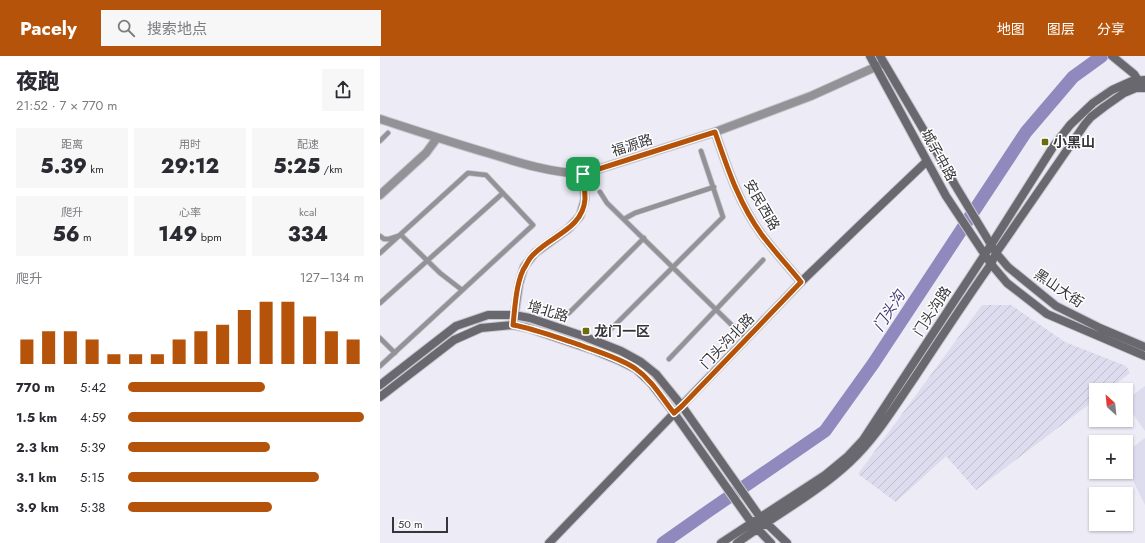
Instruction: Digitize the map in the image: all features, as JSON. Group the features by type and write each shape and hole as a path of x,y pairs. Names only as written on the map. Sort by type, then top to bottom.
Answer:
{"street":[{"name":"城子中路","path":"870,56 946,196 991,264"},
{"path":"1115,58 1134,74 1143,84"},
{"name":"城子中路","path":"882,59 955,185 983,229"},
{"name":"福源路","path":"380,119 437,138 542,169 561,173 583,174 715,132 811,96 876,67 882,59"},
{"name":"门头沟路","path":"721,543 763,520 825,475 848,456 863,440 991,246 1053,147 1070,125 1093,103 1112,90 1132,81 1143,84"},
{"name":"门头沟路","path":"763,520 822,485 850,462 867,445 902,397 991,264 996,253 1085,124 1104,107 1124,93 1143,84"},
{"name":"安民西路","path":"715,132 728,169 743,204 761,234 801,282"},
{"path":"380,195 426,153 437,138"},
{"name":"门头沟北路","path":"549,543 801,282 927,161"},
{"path":"513,325 519,284 524,267 535,253 568,229 580,216 585,199 583,174"},
{"name":"黑山大街","path":"983,229 991,246 1014,273 1056,306 1100,328 1145,347"},
{"name":"黑山大街","path":"991,264 1007,283 1047,314 1145,356"},
{"name":"增北路","path":"380,385 456,326 488,315 514,315 530,318 621,351 641,362 656,374 682,406 763,520 787,543"},
{"name":"增北路","path":"380,397 454,340 481,328 513,325 528,328 596,351 636,369 650,382 674,413 754,526 771,543"},
{"name":"门头沟路","path":"737,543 754,526"}],"lane":[{"path":"380,141 388,134"},
{"path":"609,331 723,217 701,151"},
{"path":"380,253 468,173 486,175 533,225 395,354 380,366"},
{"path":"624,219 635,213 714,187"},
{"path":"380,303 503,192"},
{"path":"600,192 607,204 644,238 746,339"},
{"path":"380,236 384,239 390,239 401,235"},
{"path":"401,235 440,273 462,290"},
{"path":"569,313 644,238"},
{"path":"669,359 763,260"},
{"path":"380,338 395,354"}],"shaded area":[{"path":"982,305 1011,305 1065,342 1126,366 1130,373 1117,383 1089,383 1089,404 976,490 946,456 896,502 858,474"},
{"path":"1145,386 1145,431 1133,414 1133,395"},
{"path":"1145,438 1145,505 1132,479 1133,447"}],"waterway":[{"name":"门头沟","path":"663,543 825,431 873,364 1026,132 1073,77 1102,56"}],"place":[{"name":"小黑山","path":"1045,142"},
{"name":"龙门一区","path":"586,331"}],"route":[{"path":"715,132 728,169 743,204 761,234 801,282 674,413 650,382 636,369 596,351 528,328 513,325 519,284 524,267 535,253 568,229 580,216 585,199 583,174 715,132"}]}
